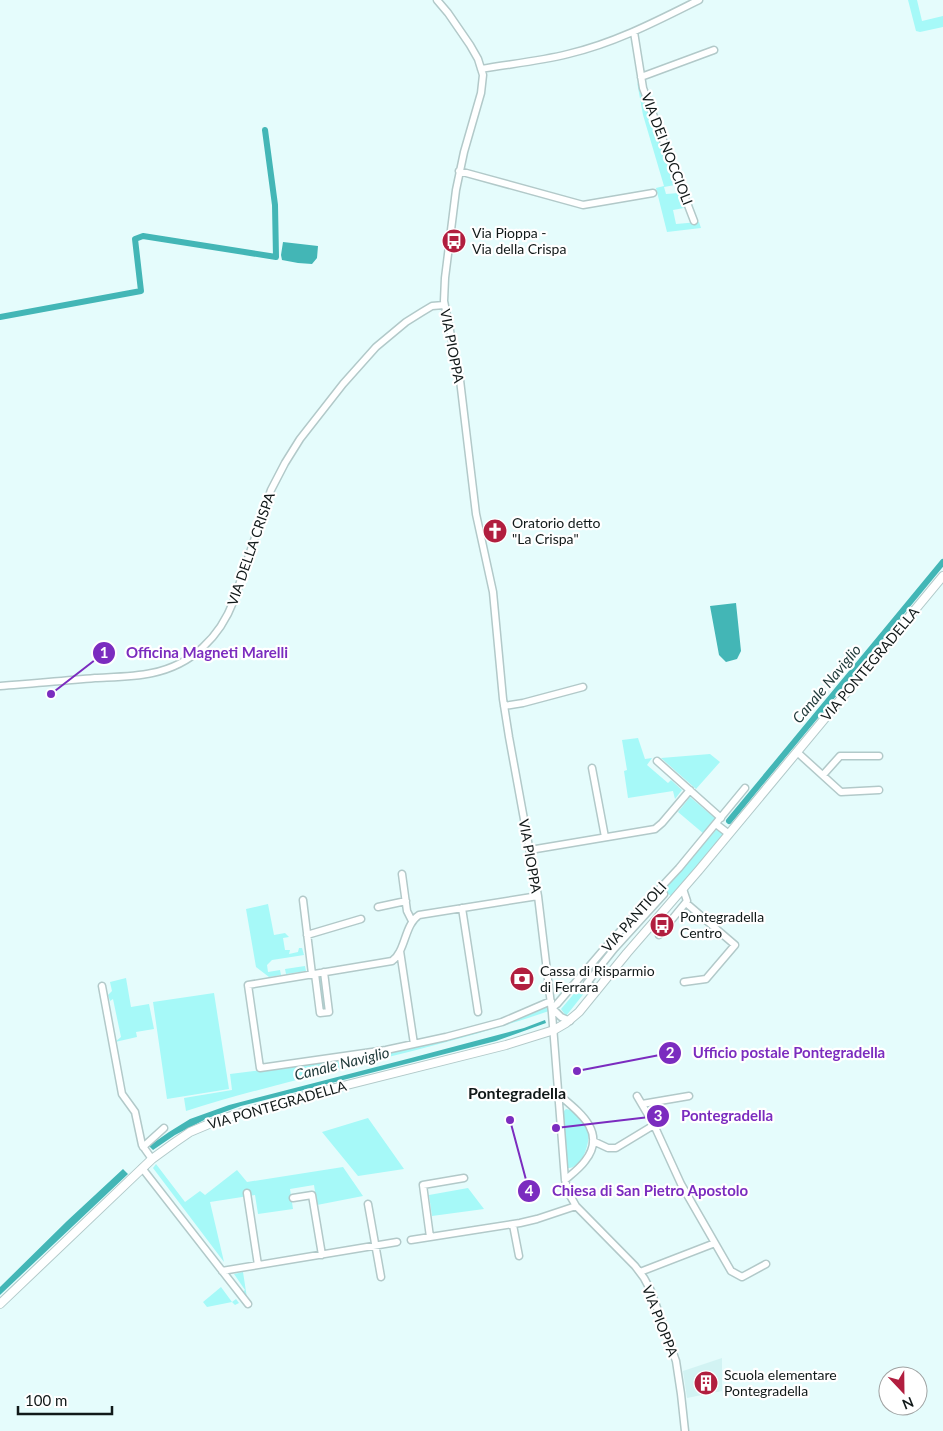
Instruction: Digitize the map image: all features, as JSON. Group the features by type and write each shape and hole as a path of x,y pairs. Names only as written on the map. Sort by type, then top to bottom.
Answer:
{"street":[{"name":"VIA PIOPPA","path":"437,0 462,33 478,59 483,79 482,89 459,171 445,278 444,305 460,380 476,514 493,592 504,706 538,896 551,1005 557,1029 558,1094 565,1180 568,1192 576,1206 640,1272 655,1300 676,1361 685,1431"},
{"path":"481,68 569,54 634,32 700,0"},
{"name":"VIA DEI NOCCIOLI","path":"634,32 645,92 694,221"},
{"name":"VIA DEI NOCCIOLI","path":"641,77 714,50"},
{"path":"459,171 583,205 653,193"},
{"name":"VIA DELLA CRISPA","path":"0,686 150,674 177,665 198,652 211,640 227,618 271,490 300,439 343,384 376,347 406,322 422,312 432,306 444,305"},
{"name":"VIA PONTEGRADELLA","path":"0,1304 142,1168 190,1132 234,1115 471,1055 557,1029 570,1021 683,889 943,576"},
{"path":"504,706 523,703 582,687"},
{"path":"797,752 841,792 879,790"},
{"path":"823,775 840,756 879,756"},
{"path":"657,761 721,818"},
{"path":"592,768 605,837"},
{"name":"VIA PANTIOLI","path":"551,1005 558,1004 611,941 661,892 745,788"},
{"path":"530,850 655,829 690,790"},
{"path":"716,824 729,834"},
{"path":"402,874 408,914 412,921"},
{"path":"659,935 686,903 683,889"},
{"path":"597,990 587,983 661,892 672,901"},
{"path":"538,896 416,916 396,958 392,961 248,984 260,1068 343,1057 414,1044 472,1031 551,1005 560,1016 570,1021"},
{"path":"303,900 320,1013 329,1012 324,972"},
{"path":"378,907 406,901"},
{"path":"684,982 706,979 735,945 686,903"},
{"path":"462,908 478,1012"},
{"path":"308,935 361,919"},
{"path":"400,949 414,1044"},
{"path":"102,986 122,1094 135,1112 142,1145 152,1159"},
{"path":"558,1094 588,1122 594,1141 591,1153 586,1160 565,1180"},
{"path":"637,1096 654,1125 680,1184 731,1271 742,1277 766,1264"},
{"path":"642,1104 689,1096"},
{"path":"594,1141 608,1148 616,1148 654,1125"},
{"path":"143,1147 164,1128"},
{"path":"142,1168 248,1304"},
{"path":"430,1237 423,1185 464,1178"},
{"path":"247,1193 258,1265"},
{"path":"293,1198 312,1195 322,1254"},
{"path":"368,1204 381,1277"},
{"path":"411,1240 538,1219 576,1206"},
{"path":"513,1224 519,1256"},
{"path":"222,1271 397,1242"},
{"path":"640,1272 714,1243"}],"shaded area":[{"path":"908,0 917,0 922,21 943,16 943,27 920,32 916,31"},
{"path":"637,82 675,185 664,187 666,194 679,193 684,208 673,210 676,224 699,222 701,228 667,232 656,188 664,186 643,115"},
{"path":"283,242 318,246 317,258 312,264 282,260"},
{"path":"736,603 741,651 737,659 726,662 719,655 710,606"},
{"path":"638,738 645,759 652,758 647,765 668,783 671,780 682,790 675,799 673,791 628,798 624,771 627,770 622,740"},
{"path":"710,754 720,762 696,789 661,758"},
{"path":"690,797 717,820 704,834 678,812"},
{"path":"717,829 724,835 672,897 664,890"},
{"path":"268,904 274,935 285,933 289,937 283,938 285,950 290,950 289,954 298,952 299,948 302,948 304,955 272,960 267,965 268,972 280,970 281,975 269,977 256,967 246,909"},
{"path":"305,966 306,971 286,974 285,969"},
{"path":"322,976 327,1010 321,1010 317,977"},
{"path":"126,978 131,1007 149,1004 154,1029 136,1032 137,1037 115,1042 121,1037 113,999 110,1001 108,995 112,991 110,982"},
{"path":"583,983 589,987 566,1016 561,1009"},
{"path":"214,993 229,1089 167,1099 153,1002"},
{"path":"550,1003 549,1011 504,1026 231,1097 186,1111 184,1098 232,1090 230,1074 309,1064 479,1031"},
{"path":"545,1020 546,1023 496,1041 241,1106 208,1118 175,1135 153,1150 149,1146 190,1119 229,1105 524,1028"},
{"path":"566,1109 573,1112 583,1121 589,1135 587,1148 581,1160 573,1167 568,1168 563,1115"},
{"path":"368,1118 404,1169 358,1176 322,1132"},
{"path":"156,1164 185,1202 200,1191 205,1195 237,1170 247,1182 343,1167 363,1196 317,1205 314,1185 290,1189 293,1209 258,1214 255,1195 210,1202 224,1262 153,1168"},
{"path":"123,1169 128,1174 0,1295 0,1287"},
{"path":"468,1188 484,1209 432,1216 429,1195"},
{"path":"243,1272 247,1298 242,1292 245,1290 234,1274"},
{"path":"221,1287 232,1302 207,1307 203,1302"},
{"path":"236,1299 239,1303 235,1305 232,1302"},
{"path":"722,1358 722,1391 687,1398 683,1371"}],"waterway":[{"path":"0,317 141,291 135,239 143,236 276,257 275,205 265,130"},
{"name":"Canale Naviglio","path":"729,821 943,562"}],"place":[{"name":"Via Pioppa - Via della Crispa","path":"454,241"},
{"name":"Oratorio detto \"La Crispa\"","path":"495,531"},
{"name":"Officina Magneti Marelli","path":"51,694"},
{"name":"Pontegradella Centro","path":"662,925"},
{"name":"Cassa di Risparmio di Ferrara","path":"522,979"},
{"name":"Ufficio postale Pontegradella","path":"577,1071"},
{"name":"Chiesa di San Pietro Apostolo","path":"510,1120"},
{"name":"Pontegradella","path":"556,1128"},
{"name":"Scuola elementare Pontegradella","path":"706,1383"}],"district":[{"name":"Pontegradella","path":"517,1093"}]}
